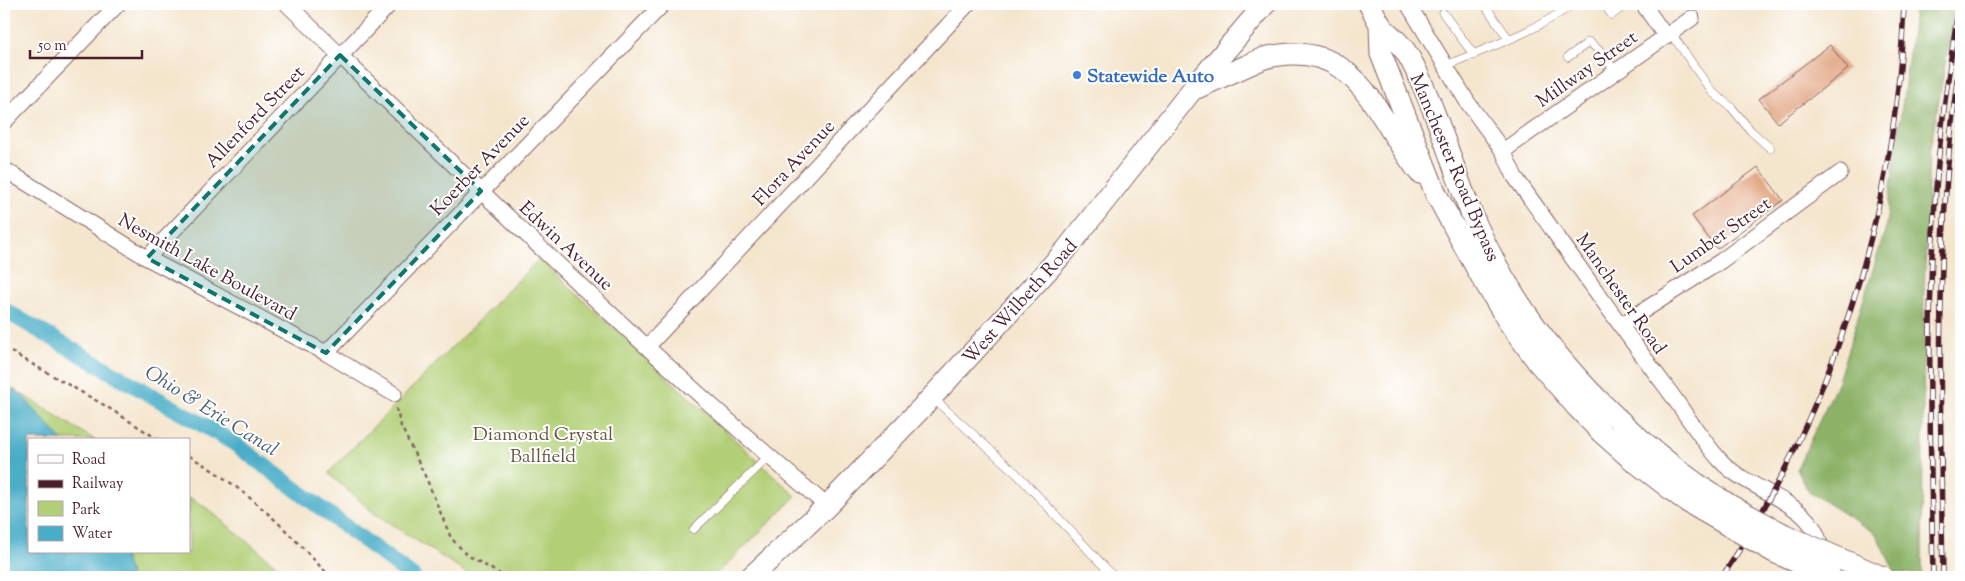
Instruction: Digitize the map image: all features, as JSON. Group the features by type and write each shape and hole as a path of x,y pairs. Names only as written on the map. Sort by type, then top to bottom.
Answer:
{"main road":[{"name":"West Wilbeth Road","path":"751,577 827,506 932,397 1066,250 1192,90 1265,4"},
{"name":"Manchester Road Bypass","path":"1369,4 1380,25 1402,47 1420,78 1454,172 1476,225 1499,269 1538,328 1590,393 1607,411 1655,453 1691,493 1774,552 1831,577"},
{"name":"Manchester Road Bypass","path":"1380,25 1381,54 1436,194 1508,321 1538,362 1576,407 1644,470 1691,493 1731,506 1785,535 1882,577"},
{"path":"1192,90 1264,58 1275,55 1296,53 1324,59 1342,68 1368,94 1395,138 1436,194"}],"street":[{"path":"4,122 118,4"},
{"name":"Edwin Avenue","path":"287,4 480,191 647,347 768,457 827,506"},
{"name":"Allenford Street","path":"146,258 390,4"},
{"name":"Koerber Avenue","path":"326,353 480,191 663,4"},
{"name":"Flora Avenue","path":"647,347 968,4"},
{"name":"Manchester Road","path":"1408,4 1468,103 1503,151 1515,177 1621,326 1720,460 1747,482 1790,504 1809,521 1822,551 1821,577"},
{"path":"1642,4 1668,35"},
{"name":"Millway Street","path":"1503,151 1692,18"},
{"name":"Nesmith Lake Boulevard","path":"4,169 146,258 326,353 394,394"},
{"name":"Lumber Street","path":"1621,326 1721,261 1840,173"}],"lane":[{"path":"1484,4 1508,38"},
{"path":"1445,66 1474,55 1508,38 1529,31 1554,18 1573,4"},
{"path":"1606,7 1612,15 1626,4"},
{"path":"1443,13 1474,55"},
{"path":"1668,35 1712,92 1731,107 1770,148"},
{"path":"1568,57 1588,42 1602,52 1616,72"},
{"path":"932,397 1017,474 1114,577"},
{"path":"694,529 768,457"}],"path":[{"path":"4,348 156,438"},
{"path":"394,394 397,415 401,426 427,480 451,538 467,555 505,577"},
{"path":"190,457 218,473 254,502 300,544 331,577"}],"highlighted area":[{"path":"340,55 481,191 326,353 147,258"}],"green space":[{"path":"1914,4 1956,4 1929,155 1924,298 1922,575 1895,572 1876,534 1808,491 1797,469 1838,381 1885,231 1912,32"},
{"name":"Diamond Crystal Ballfield","path":"539,259 796,496 714,577 473,577 374,513 328,473"},
{"path":"4,383 92,438 28,438 28,554 190,554 190,498 208,509 290,577 4,577"}],"water":[{"path":"4,387 20,393 60,438 28,438 28,554 124,554 131,577 4,577"}],"building":[{"path":"1830,45 1848,69 1778,123 1759,99"},
{"path":"1758,167 1783,200 1717,249 1692,216"}],"waterway":[{"name":"Ohio & Erie Canal","path":"4,310 234,443 413,577"}],"railway":[{"path":"1722,577 1762,512 1797,445 1827,375 1852,303 1873,230 1888,155 1899,80 1904,4"},
{"path":"1933,577 1930,390 1932,250 1942,128 1959,4"},
{"path":"1943,577 1940,380 1943,249 1946,184 1961,54"}],"place":[{"name":"Statewide Auto","path":"1077,75"}]}
